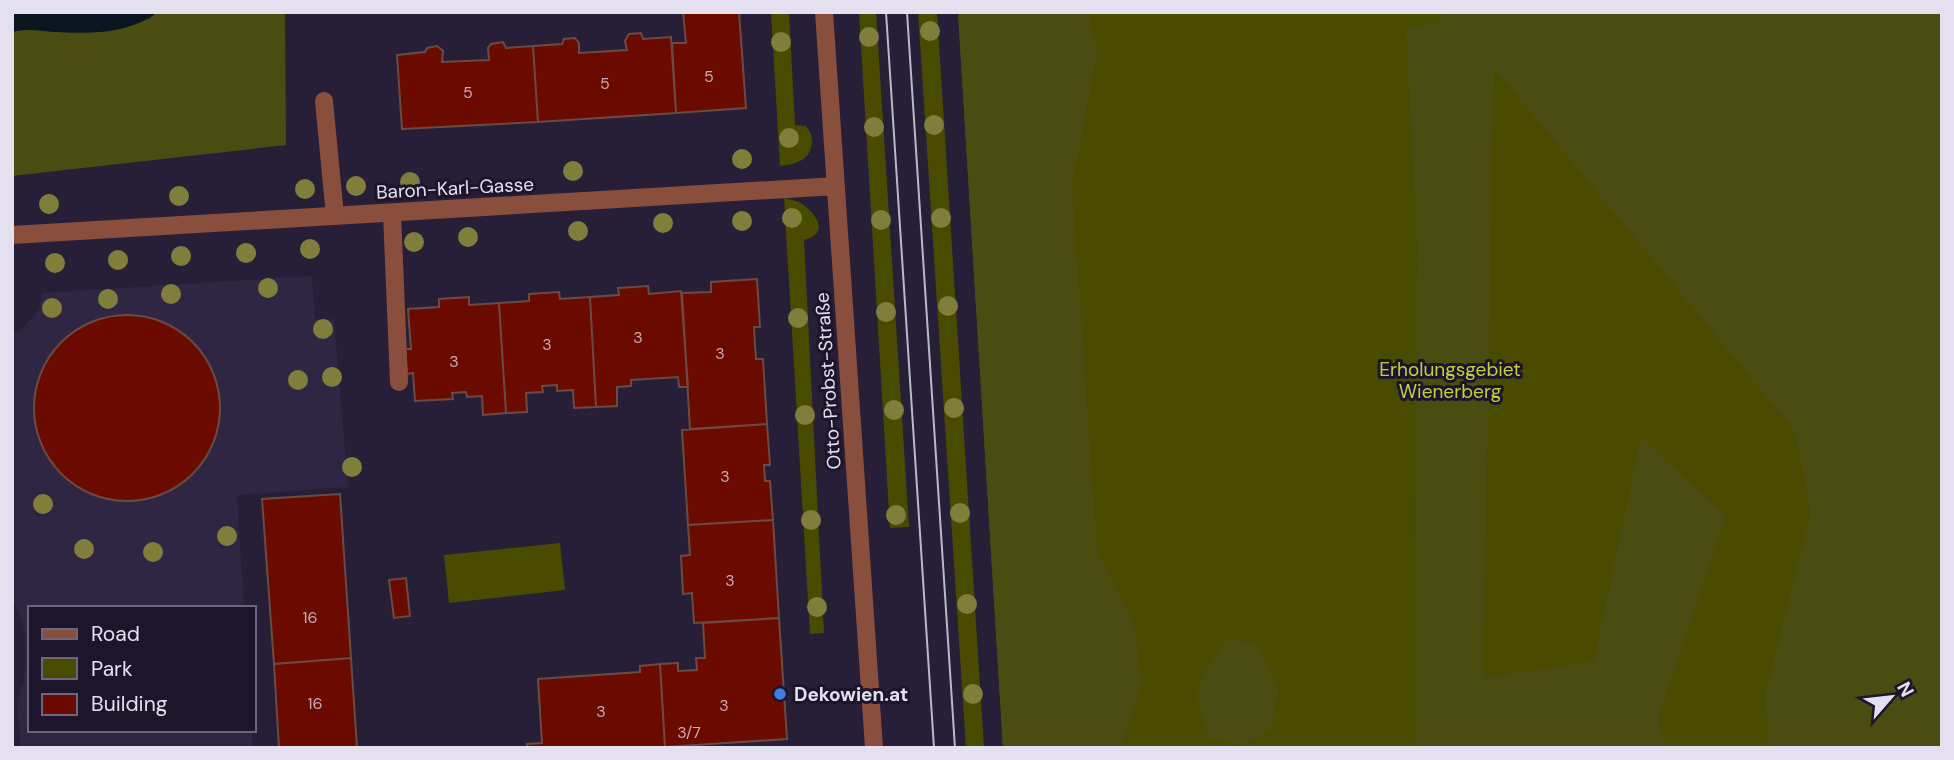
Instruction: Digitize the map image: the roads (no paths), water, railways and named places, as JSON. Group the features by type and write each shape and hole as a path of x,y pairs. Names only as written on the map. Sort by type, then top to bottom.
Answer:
{"street":[{"name":"Otto-Probst-Straße","path":"824,12 874,748"},
{"path":"324,101 335,216"},
{"name":"Baron-Karl-Gasse","path":"12,235 836,186"},
{"path":"392,213 399,382"}],"water":[{"path":"12,12 157,12 122,29 82,33 29,30 12,32"}],"tram line":[{"path":"886,12 934,748"},
{"path":"907,12 955,748"}],"place":[{"name":"Dekowien.at","path":"780,694"}],"park label":[{"name":"Erholungsgebiet Wienerberg","path":"1450,380"}]}
